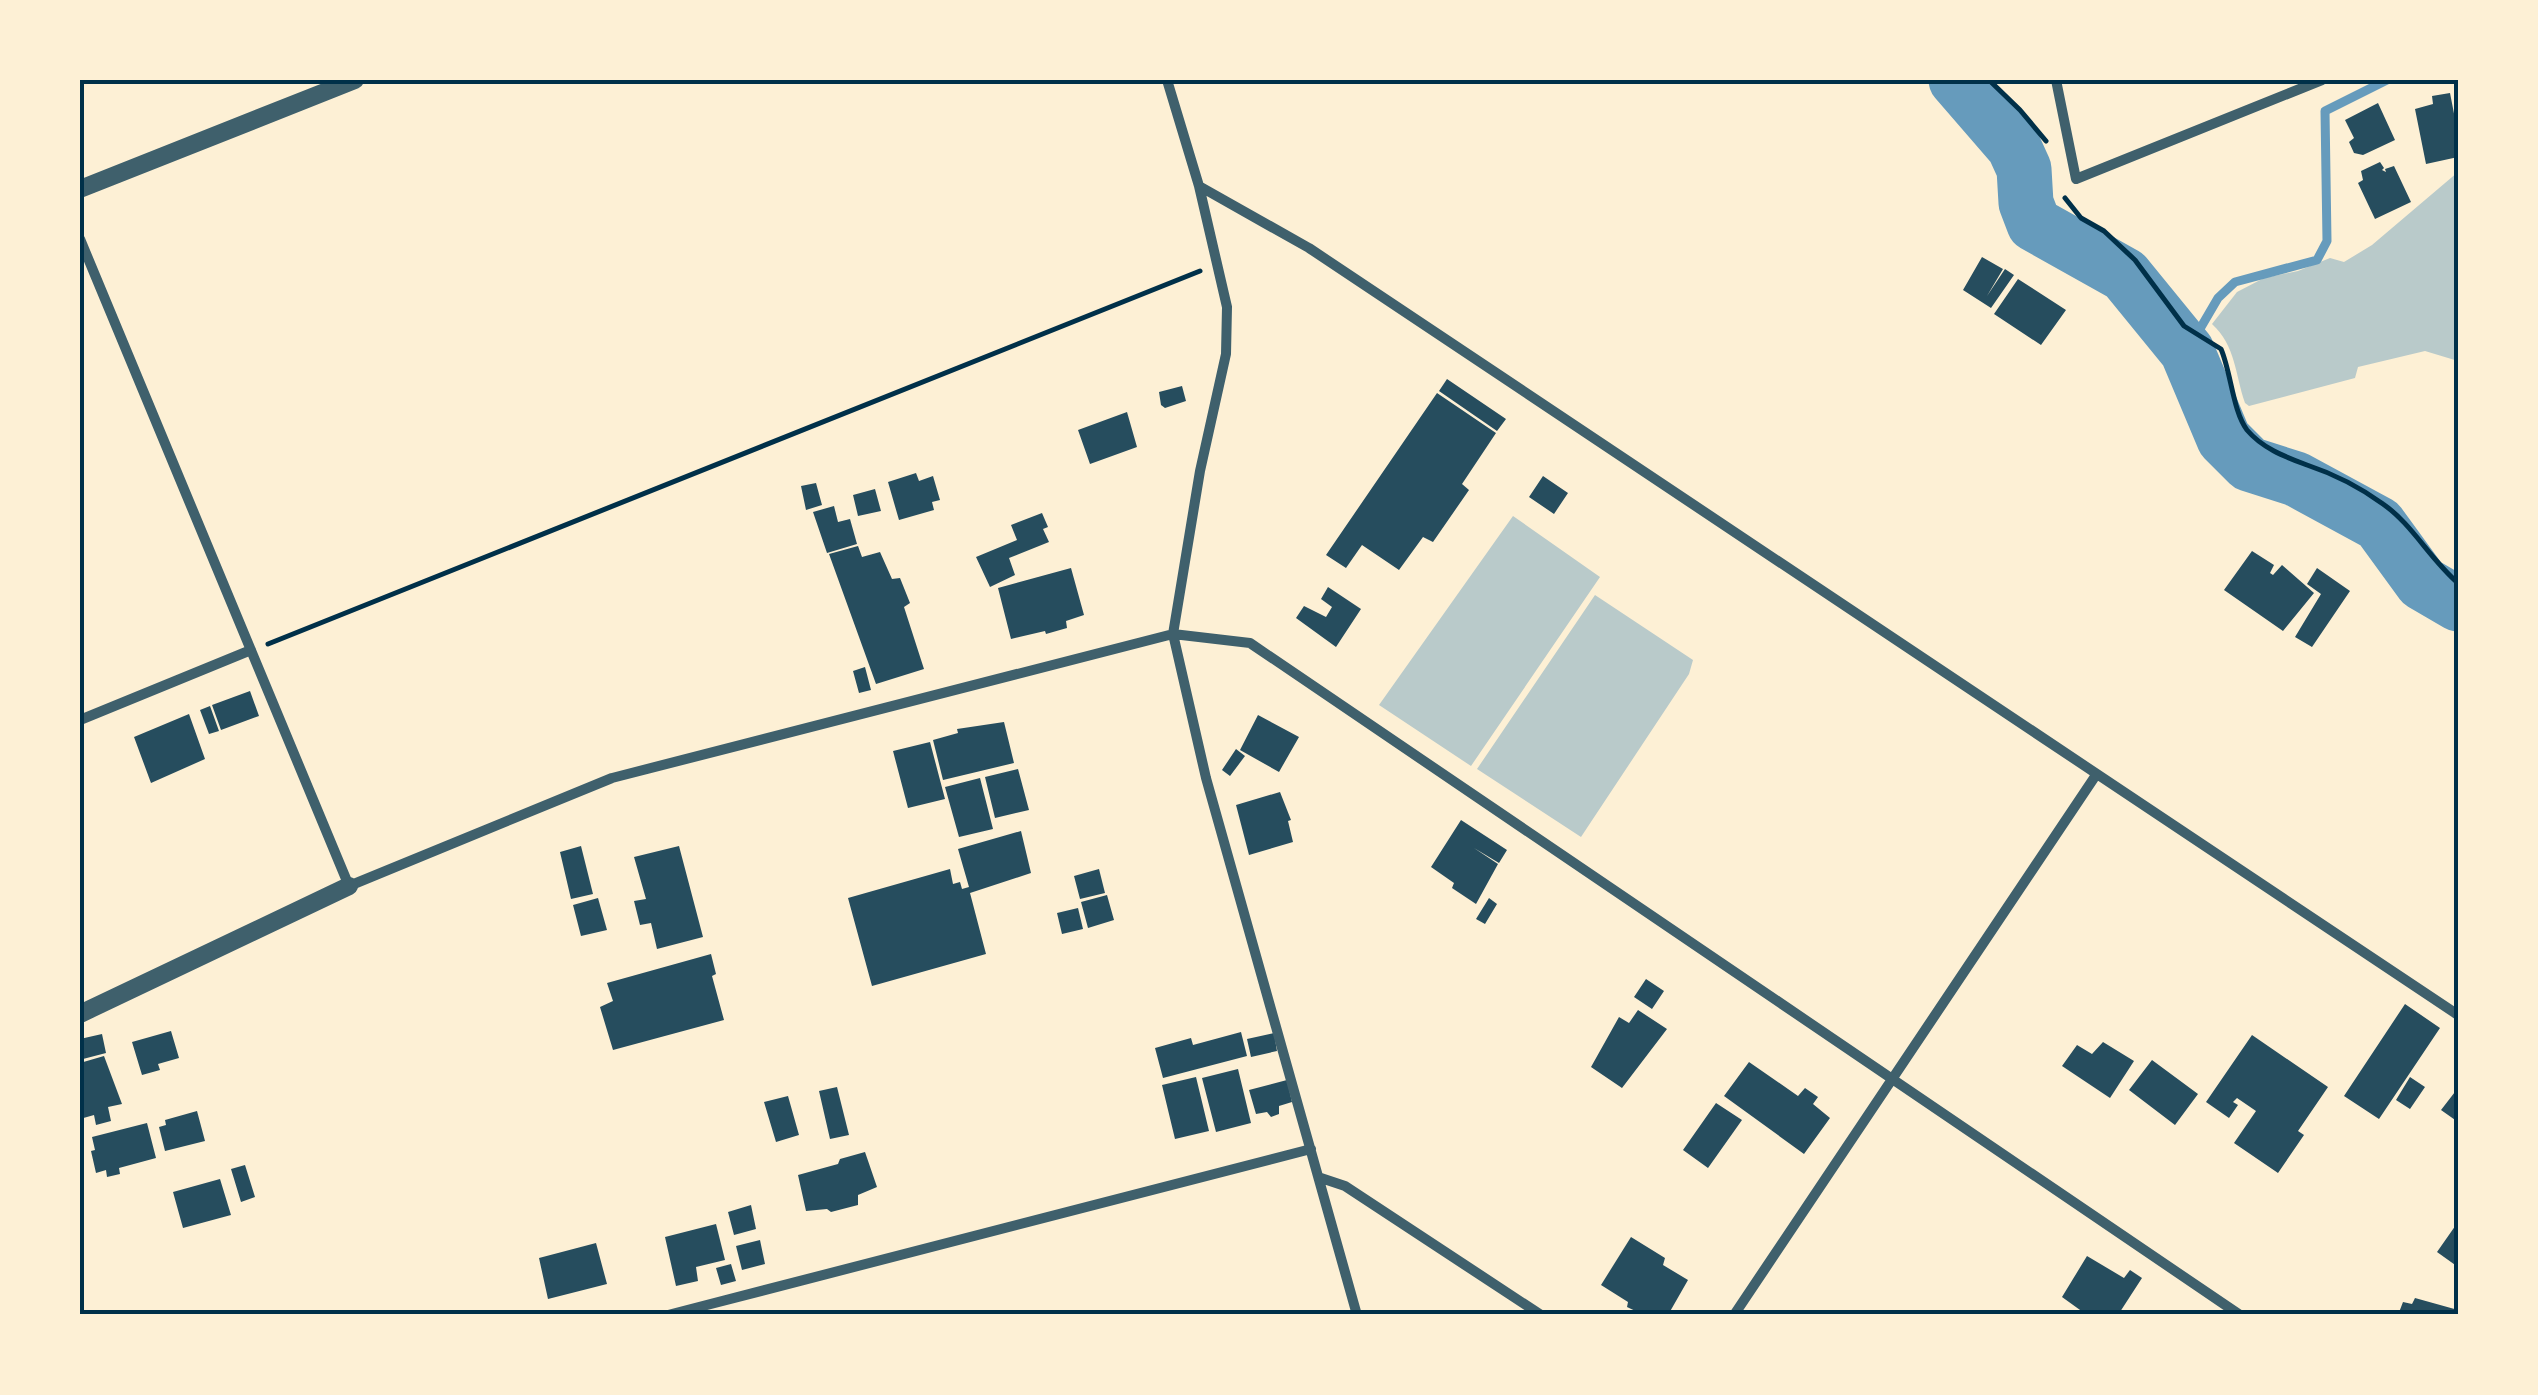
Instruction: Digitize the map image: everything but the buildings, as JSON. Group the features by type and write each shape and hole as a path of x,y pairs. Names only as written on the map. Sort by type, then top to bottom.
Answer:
{"street":[{"path":"80,189 356,80"},
{"path":"1167,80 1220,265 1227,306 1226,354 1200,470 1173,634 1206,778 1357,1315"},
{"path":"2056,80 2076,179 2322,80"},
{"path":"1199,186 1309,248 2458,1015"},
{"path":"80,239 349,886"},
{"path":"80,1014 349,886 612,778 1173,634 1250,642 2240,1315"},
{"path":"80,720 251,650"},
{"path":"1734,1315 2096,776"},
{"path":"668,1315 1312,1149"},
{"path":"1321,1178 1346,1186 1541,1315"}],"path":[{"path":"1989,80 2020,110 2076,179 2062,187 2067,202 2135,260 2184,326 2221,349 2247,430 2276,454 2340,479 2384,504 2458,583"},
{"path":"251,650 1220,265"}],"shaded area":[{"path":"2458,172 2458,361 2425,351 2358,367 2355,378 2249,406 2245,403 2230,351 2212,324 2237,292 2264,278 2298,271 2330,258 2344,262 2372,245"},
{"path":"1513,516 1600,577 1471,766 1379,705"},
{"path":"1595,595 1693,660 1689,674 1581,837 1477,769"}],"waterway":[{"path":"1956,80 2014,147 2024,169 2026,203 2034,224 2125,275 2187,351 2224,439 2249,464 2296,479 2379,524 2422,583 2458,604"},
{"path":"2187,351 2218,298 2235,282 2317,260 2327,241 2325,111 2387,80"}]}
